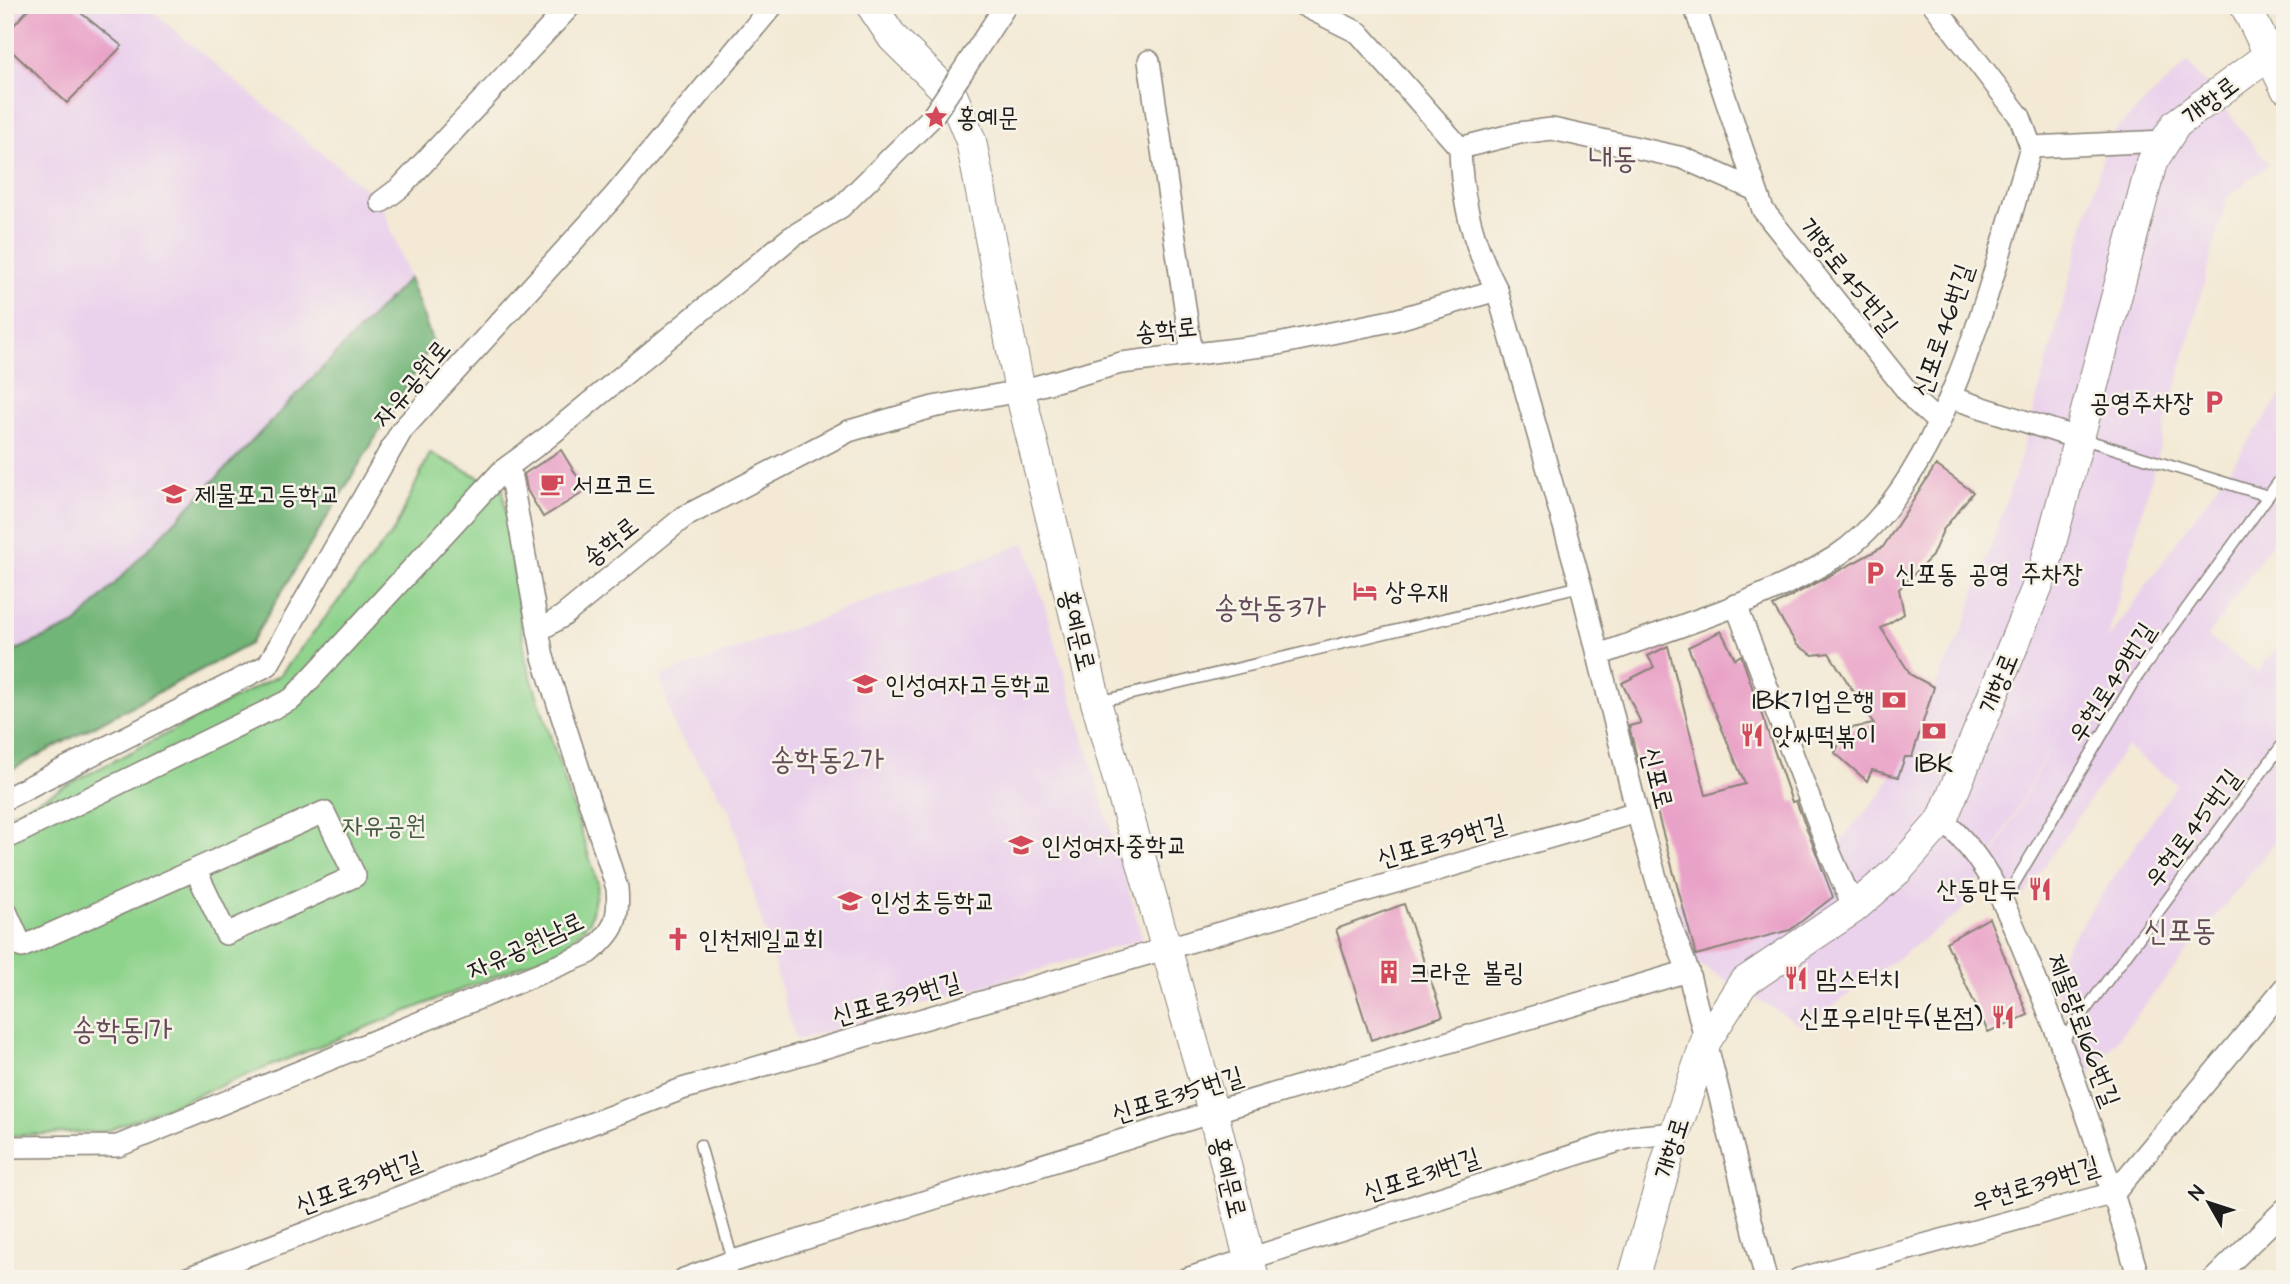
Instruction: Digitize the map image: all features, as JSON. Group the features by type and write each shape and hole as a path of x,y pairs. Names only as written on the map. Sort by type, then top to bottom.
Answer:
{"street":[{"path":"381,202 401,187 571,5"},
{"name":"자유공원로","path":"5,799 268,665 402,430 615,195 773,5"},
{"name":"홍예문로","path":"871,5 893,38 953,97 971,141 1020,391 1096,702 1213,1112 1252,1268"},
{"path":"5,839 292,699 509,466 790,237 841,207 932,117 1006,5"},
{"path":"1303,5 1359,33 1460,148 1461,189 1482,262 1497,290"},
{"name":"개항로45번길","path":"1694,5 1728,103 1753,189 1763,210 1787,245 1916,402 1939,423"},
{"path":"1934,5 2020,117 2031,147 2165,141"},
{"path":"2245,5 2276,49 2285,87"},
{"name":"개항로","path":"1633,1279 1675,1133 1706,1041 1743,984 1854,908 1898,870 1942,820 2044,569 2152,162 2176,124 2276,49"},
{"path":"1149,61 1192,355"},
{"path":"1460,148 1519,133 1552,130 1683,158 1753,189"},
{"name":"신포로46번길","path":"1599,655 1736,605 1834,557 1871,526 1900,490 1952,398 2031,147"},
{"name":"송학로","path":"538,631 563,615 684,517 849,430 933,407 1020,391 1121,363 1278,344 1395,320 1497,290"},
{"name":"신포로","path":"1497,290 1581,586 1637,812 1667,916 1688,971 1766,1279"},
{"path":"1952,398 2077,438"},
{"name":"자유공원남로","path":"5,1147 117,1146 589,953 610,936 619,910 617,888 543,657 509,466"},
{"path":"1736,605 1830,853 1854,908"},
{"path":"5,909 22,947 324,812 355,876 226,934 196,871"},
{"name":"신포로39번길","path":"185,1279 682,1089 1637,812"},
{"name":"제물량로166번길","path":"1942,820 1961,835 2004,901 2061,1043 2113,1193 2139,1279"},
{"name":"신포로35번길","path":"684,1279 733,1261 1213,1112 1688,971"},
{"name":"우현로39번길","path":"1799,1279 2113,1193 2285,987"},
{"name":"신포로31번길","path":"1186,1279 1252,1268 1631,1137 1675,1133"},
{"path":"2214,1279 2285,1209"}],"lane":[{"path":"2077,438 2268,496"},
{"name":"우현로49번길","path":"2004,901 2134,681 2285,474"},
{"path":"1096,702 1581,586"},
{"name":"우현로45번길","path":"2061,1043 2285,741"},
{"path":"700,1145 733,1261"}],"shaded area":[{"name":"제물포고등학교","path":"5,5 144,5 381,202 433,343 250,644 5,773"},
{"path":"2188,62 2269,164 2227,198 2107,641 2285,390 2285,523 2208,637 2258,672 2285,636 2285,847 2276,841 2089,1075 2049,972 2177,784 2126,747 2021,900 1991,861 2097,658 1963,910 1804,1027 1693,961 1676,903 1830,853 1883,791 1962,631 2019,463 2109,136"},
{"path":"1026,543 1143,939 796,1041 730,811 674,727 660,677"}],"green space":[{"path":"409,278 433,343 250,644 5,773 5,655 76,624"},
{"name":"자유공원","path":"430,453 503,489 526,661 598,884 590,921 563,949 107,1131 5,1136 5,817 280,675 395,529"}],"building":[{"path":"32,5 71,5 122,46 67,103 5,45 5,35"},
{"name":"서프코드","path":"561,450 586,491 543,517 527,490 524,474"},
{"path":"1936,465 1973,492 1943,530 1932,556 1899,589 1904,614 1881,628 1911,675 1934,687 1912,757 1905,757 1898,777 1872,770 1867,781 1835,753 1846,729 1874,724 1829,653 1813,655 1797,645 1773,606 1883,547"},
{"path":"1721,631 1735,659 1741,655 1792,802 1796,801 1833,897 1790,930 1696,955 1643,760 1638,762 1629,726 1641,723 1622,683 1654,667 1648,656 1668,646 1706,795 1745,784 1688,647"},
{"name":"크라운 볼링","path":"1404,904 1443,1016 1371,1040 1336,929"},
{"path":"1989,918 2028,1015 1988,1032 1946,942"}],"place":[{"name":"홍예문","path":"936,117"},
{"name":"공영주차장","path":"2214,402"},
{"name":"서프코드","path":"552,484"},
{"name":"제물포고등학교","path":"174,494"},
{"name":"신포동 공영 주차장","path":"1875,573"},
{"name":"상우재","path":"1365,591"},
{"name":"인성여자고등학교","path":"865,684"},
{"name":"IBK기업은행","path":"1894,700"},
{"name":"IBK","path":"1934,731"},
{"name":"앗싸떡볶이","path":"1752,735"},
{"name":"인성여자중학교","path":"1021,845"},
{"name":"산동만두","path":"2040,889"},
{"name":"인성초등학교","path":"850,901"},
{"name":"인천제일교회","path":"678,939"},
{"name":"크라운 볼링","path":"1389,972"},
{"name":"맘스터치","path":"1796,978"},
{"name":"신포우리만두(본점)","path":"2003,1017"}],"district":[{"name":"내동","path":"1613,158"},
{"name":"송학동3가","path":"1270,607"},
{"name":"송학동2가","path":"827,759"},
{"name":"신포동","path":"2180,930"},
{"name":"송학동1가","path":"122,1029"}]}
